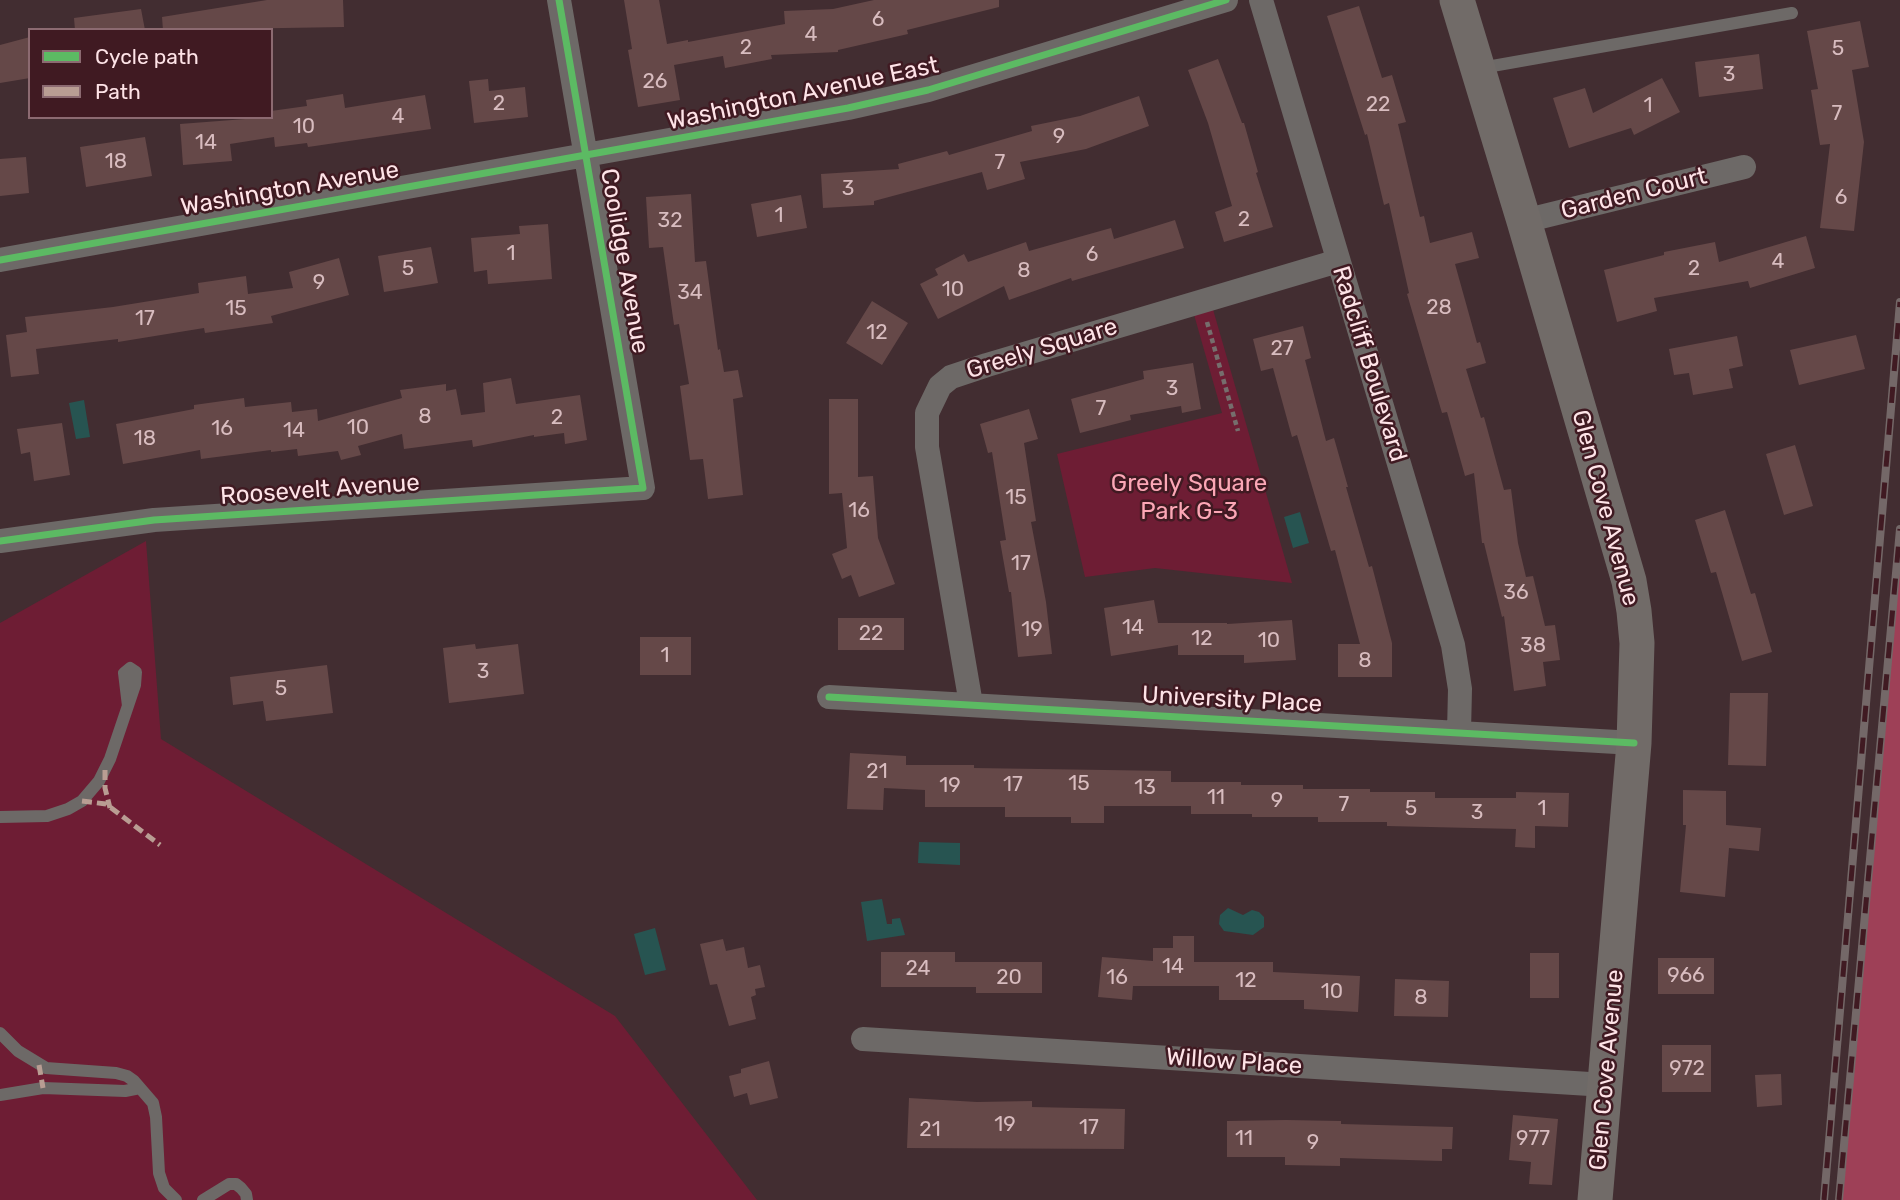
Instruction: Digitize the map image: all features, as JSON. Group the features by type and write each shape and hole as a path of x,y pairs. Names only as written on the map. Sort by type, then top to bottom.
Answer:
{"main road":[{"name":"Glen Cove Avenue","path":"1457,0 1629,582 1637,643 1633,743 1595,1200"}],"street":[{"name":"Coolidge Avenue","path":"559,0 643,488"},
{"name":"Washington Avenue East","path":"586,157 898,98 1226,0"},
{"name":"Radcliff Boulevard","path":"1261,0 1453,645 1460,688 1459,732"},
{"name":"Washington Avenue","path":"0,260 586,157"},
{"name":"Garden Court","path":"1524,221 1744,167"},
{"name":"Greely Square","path":"971,704 927,447 927,413 940,386 951,377 987,365 1338,261"},
{"name":"Roosevelt Avenue","path":"0,541 154,520 643,488"},
{"name":"University Place","path":"829,696 1633,743"},
{"name":"Willow Place","path":"863,1039 1606,1085"}],"lane":[{"path":"1477,69 1793,13"},
{"path":"0,817 47,816 82,801 99,781 110,759 128,706"},
{"path":"0,1032 18,1051 46,1068 116,1073 127,1076 140,1088 153,1103 158,1165 164,1188 176,1200"},
{"path":"0,1095 43,1088 125,1091 140,1088"},
{"path":"204,1200 223,1186 236,1184 246,1194 247,1200"}],"path":[{"path":"1201,301 1238,431"}],"green space":[{"name":"Greely Square Park G-3","path":"1210,299 1292,583 1155,568 1085,577 1057,454 1222,413 1191,304"},
{"path":"146,541 161,739 615,1016 757,1200 0,1200 0,623"}],"shaded area":[{"path":"1900,529 1900,1200 1839,1200 1854,1028"}],"water":[{"path":"84,400 90,437 76,439 69,403"},
{"path":"1300,512 1309,543 1293,548 1284,517"},
{"path":"919,842 960,843 960,865 918,863"},
{"path":"882,899 887,924 892,924 892,919 900,918 905,935 867,941 861,902"},
{"path":"1228,908 1243,915 1252,910 1259,912 1264,917 1264,927 1253,935 1224,931 1219,924 1220,915"},
{"path":"655,928 666,970 645,975 634,934"}],"building":[{"path":"267,0 343,0 344,27 163,28 162,17"},
{"path":"624,0 659,0 667,44 785,24 784,11 833,9 874,0 999,0 999,7 907,30 908,34 838,52 771,55 772,59 725,68 723,56 674,65 680,100 638,107 628,50 632,49"},
{"path":"1359,6 1382,78 1392,75 1406,122 1398,124 1420,217 1424,216 1430,243 1472,232 1479,258 1455,264 1477,343 1480,342 1486,363 1466,369 1481,418 1484,417 1504,490 1511,489 1518,543 1526,577 1533,576 1545,626 1555,625 1560,660 1543,662 1546,686 1514,691 1504,616 1502,617 1482,543 1474,473 1465,476 1447,412 1442,413 1407,294 1409,293 1389,203 1384,205 1367,134 1365,135 1327,16"},
{"path":"141,9 145,28 75,28 74,18"},
{"path":"1860,21 1869,67 1852,70 1864,142 1854,231 1820,228 1830,144 1820,145 1811,90 1818,89 1807,31"},
{"path":"28,38 28,78 0,83 0,45"},
{"path":"1759,54 1763,89 1699,97 1695,62"},
{"path":"1218,59 1244,123 1273,227 1224,242 1215,212 1232,206 1208,123 1188,70"},
{"path":"1662,78 1680,112 1634,135 1631,128 1569,148 1553,98 1585,88 1593,113"},
{"path":"488,79 489,91 525,87 528,117 474,123 469,81"},
{"path":"343,94 345,108 425,95 431,129 308,147 307,143 275,147 274,137 230,144 232,161 183,165 180,124 273,119 273,111 307,106 306,100"},
{"path":"1139,96 1149,126 1086,149 1020,162 1025,179 987,190 982,172 874,201 874,205 823,208 821,174 899,169 898,164 947,151 949,155 1032,131 1031,126 1080,116"},
{"path":"145,137 152,176 86,187 80,147"},
{"path":"26,157 29,193 0,196 0,159"},
{"path":"691,194 695,262 706,261 718,350 720,349 724,372 738,370 743,397 733,399 743,495 708,499 703,459 690,460 680,386 689,384 679,324 674,325 663,247 649,248 646,197"},
{"path":"801,195 807,228 757,237 751,204"},
{"path":"1175,220 1184,248 1072,281 1071,278 1009,300 1004,286 938,319 920,284 938,275 935,269 964,254 968,262 1026,242 1029,251 1111,228 1114,239"},
{"path":"548,224 552,279 488,284 487,270 474,272 471,238 520,234 519,226"},
{"path":"1806,236 1815,268 1750,288 1748,281 1654,298 1657,311 1617,322 1604,270 1664,255 1664,252 1715,242 1719,262"},
{"path":"431,247 438,283 384,292 378,256"},
{"path":"339,258 349,295 271,316 273,323 205,333 204,328 118,342 118,339 36,349 39,374 11,377 6,335 27,332 25,317 113,307 199,293 198,283 246,276 248,294 293,288 289,272"},
{"path":"872,301 908,323 882,365 846,343"},
{"path":"1303,326 1311,358 1305,360 1326,441 1334,438 1392,643 1392,677 1338,677 1338,644 1360,644 1335,550 1331,551 1297,435 1292,437 1273,368 1261,371 1253,339"},
{"path":"1856,335 1865,369 1799,385 1790,350"},
{"path":"1737,336 1743,366 1729,369 1733,388 1693,395 1689,373 1674,375 1669,349"},
{"path":"1193,363 1201,409 1182,413 1181,406 1130,415 1131,420 1080,433 1071,399 1144,379 1143,371"},
{"path":"511,378 516,404 580,395 587,440 565,444 564,433 534,435 473,447 472,440 404,449 402,434 358,446 361,455 341,460 338,451 298,456 297,449 201,459 200,450 123,464 116,424 194,409 194,405 244,398 245,407 291,402 292,412 317,409 318,421 402,398 400,390 446,384 446,391 456,389 461,415 485,412 483,383"},
{"path":"829,399 858,399 858,477 873,476 878,538 895,584 859,597 851,575 842,579 832,554 847,548 842,493 829,494"},
{"path":"1029,409 1038,439 1024,443 1036,521 1031,522 1046,602 1052,654 1018,657 1011,592 1000,541 1006,540 992,452 988,453 980,424"},
{"path":"62,423 70,475 34,481 30,452 21,454 17,429"},
{"path":"1795,445 1813,506 1784,515 1766,454"},
{"path":"1725,510 1751,594 1755,593 1772,652 1742,661 1716,572 1711,573 1695,520"},
{"path":"1154,600 1158,623 1227,624 1292,620 1296,660 1244,663 1244,655 1178,655 1178,645 1111,656 1104,608"},
{"path":"838,618 904,618 904,650 838,650"},
{"path":"640,637 691,637 691,675 640,675"},
{"path":"475,644 476,649 518,644 524,694 449,703 443,648"},
{"path":"327,665 333,713 266,721 263,701 233,705 230,677"},
{"path":"1730,693 1768,693 1766,766 1728,765"},
{"path":"850,753 906,756 906,765 1171,771 1171,782 1241,782 1241,785 1303,785 1303,789 1435,792 1435,798 1516,798 1516,792 1569,793 1568,827 1535,826 1535,848 1515,847 1516,829 1387,826 1387,822 1318,822 1318,817 1191,814 1191,806 1104,806 1104,823 1071,823 1071,817 1005,817 1005,807 925,807 925,790 884,788 883,810 847,809"},
{"path":"1683,790 1726,791 1726,825 1761,828 1759,851 1729,848 1725,897 1680,892 1686,825 1683,825"},
{"path":"1173,936 1194,936 1194,962 1273,962 1273,972 1360,976 1358,1012 1304,1009 1304,1000 1219,1000 1219,986 1133,986 1132,1000 1098,997 1102,957 1153,961 1153,948 1173,948"},
{"path":"723,939 726,951 744,947 748,968 760,965 765,987 755,989 756,995 751,997 756,1019 729,1026 717,984 710,985 700,944"},
{"path":"881,952 955,952 955,962 1042,962 1042,993 976,993 976,987 881,987"},
{"path":"1530,953 1559,953 1559,998 1530,998"},
{"path":"1658,958 1714,958 1714,994 1658,994"},
{"path":"1395,979 1449,981 1448,1017 1394,1016"},
{"path":"1662,1045 1711,1045 1711,1092 1662,1092"},
{"path":"769,1061 778,1098 750,1105 747,1093 734,1097 729,1076 741,1073 741,1069"},
{"path":"1781,1074 1782,1105 1757,1107 1755,1075"},
{"path":"909,1098 977,1102 1032,1101 1032,1107 1125,1109 1124,1149 907,1148"},
{"path":"1513,1115 1558,1119 1552,1185 1529,1184 1531,1162 1509,1160"},
{"path":"1286,1120 1453,1127 1452,1149 1442,1149 1442,1161 1340,1158 1340,1166 1285,1165 1285,1157 1227,1157 1227,1121"}],"railway":[{"path":"1824,1200 1900,302"},
{"path":"1839,1200 1900,529"}],"marked path":[{"path":"105,770 105,788 110,808"},
{"path":"82,801 106,804 160,845"},
{"path":"39,1065 43,1088"}],"cycle path":[{"path":"0,541 154,520 643,488 559,0"},
{"path":"0,260 848,108 928,90 1226,0"},
{"path":"829,697 1634,743"}]}
